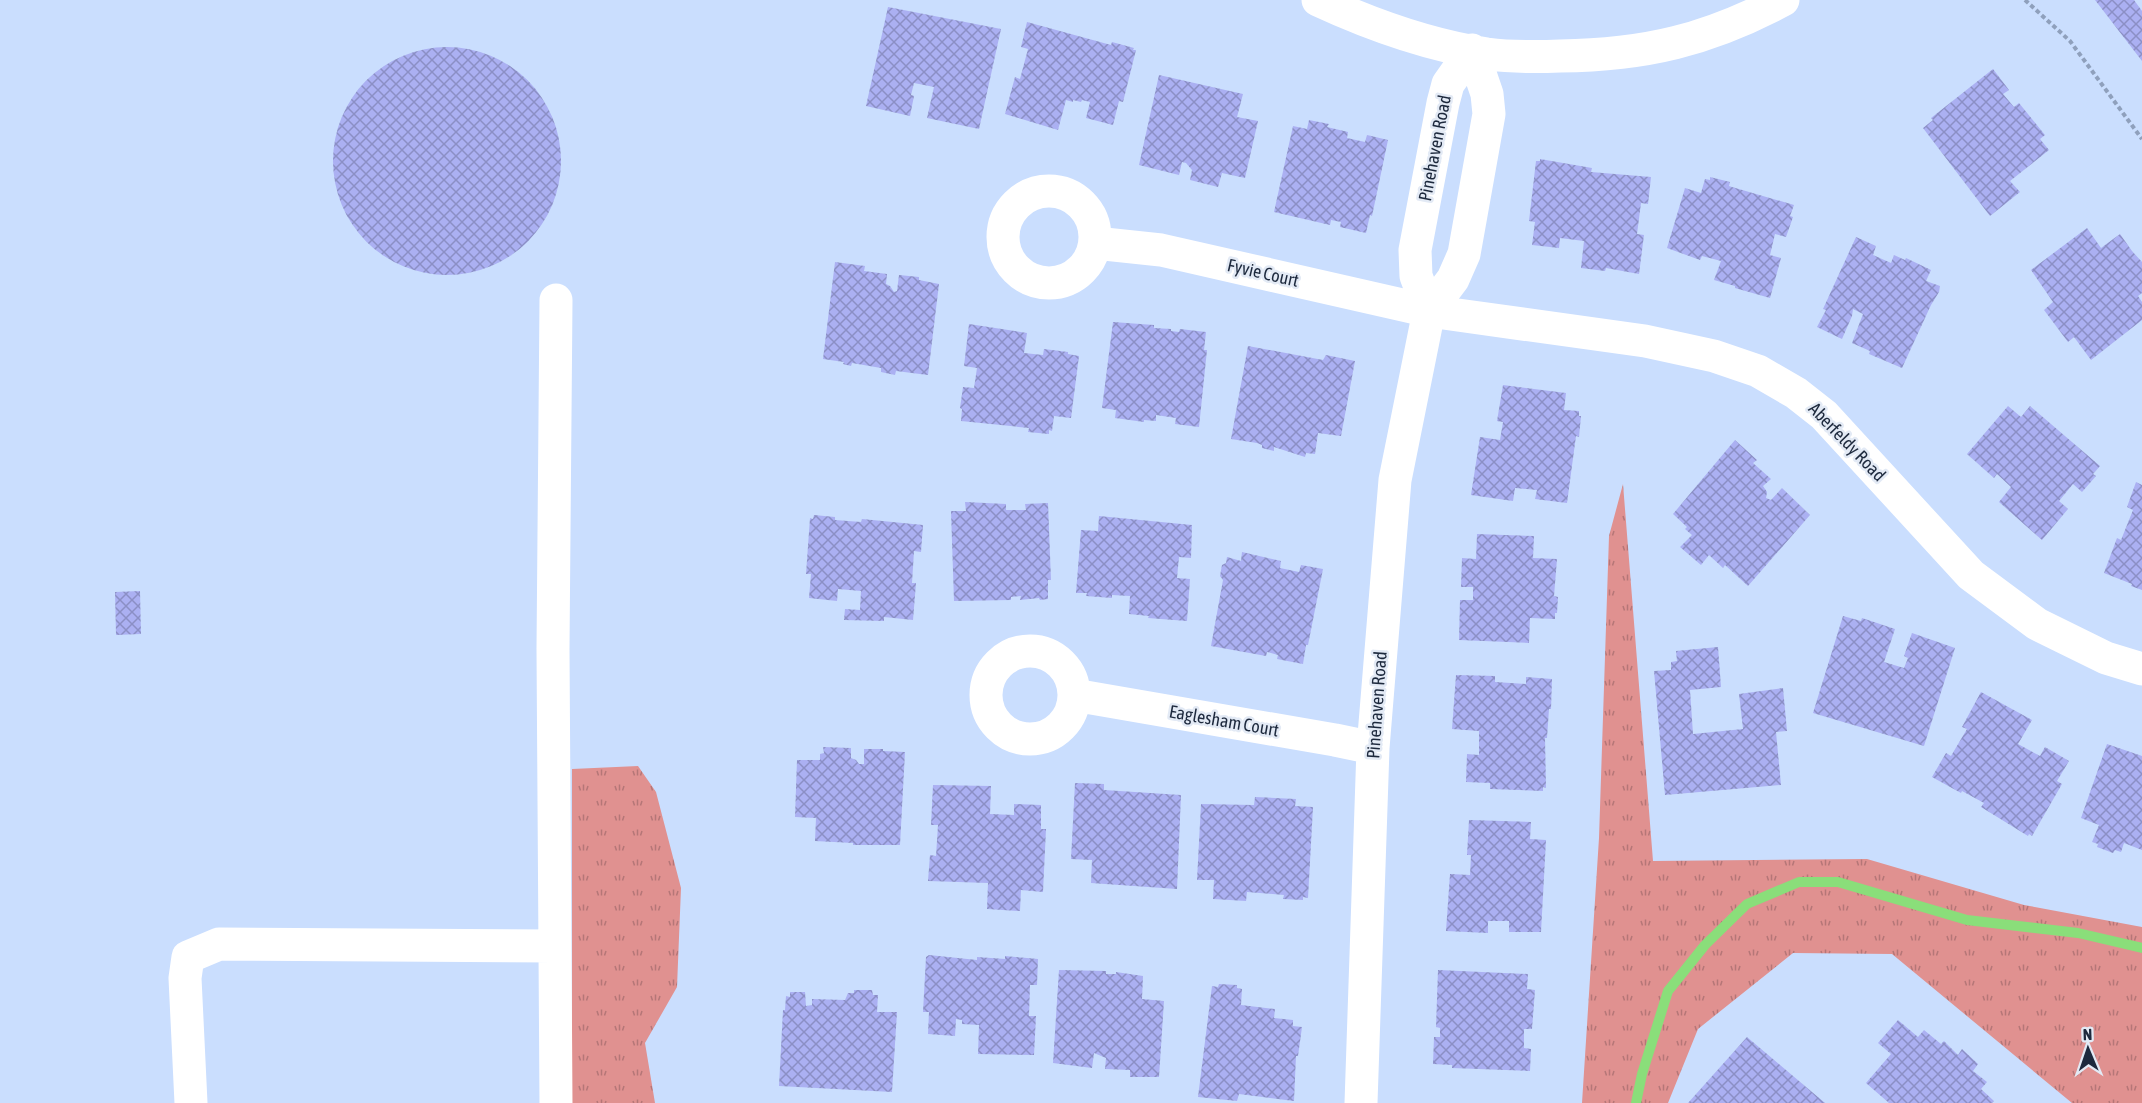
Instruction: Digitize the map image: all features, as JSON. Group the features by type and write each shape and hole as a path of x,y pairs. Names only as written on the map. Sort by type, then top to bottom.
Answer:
{"street":[{"path":"1317,0 1371,23 1410,36 1487,54 1530,57 1588,56 1648,50 1695,38 1748,19 1783,0"},
{"name":"Pinehaven Road","path":"1428,310 1416,276 1415,250 1448,84 1472,50"},
{"name":"Pinehaven Road","path":"1361,1103 1373,748 1395,480 1428,310 1453,279 1464,254 1487,126 1489,114 1487,94 1472,50"},
{"name":"Fyvie Court","path":"1095,243 1161,250 1428,310"},
{"path":"556,300 554,637 556,1103"},
{"name":"Aberfeldy Road","path":"1428,310 1645,341 1714,356 1758,371 1796,393 1824,415 1971,576 2037,624 2106,658 2142,669"},
{"name":"Eaglesham Court","path":"1074,695 1373,748"},
{"path":"191,1103 184,978 188,957 219,944 554,946"}],"path":[{"path":"2025,0 2070,41 2142,139"}],"green space":[{"path":"1623,484 1653,861 1867,859 2024,905 2142,927 2142,1103 2072,1103 1892,954 1793,953 1698,1029 1668,1103 1582,1103 1599,838 1609,536"},
{"path":"638,766 656,792 681,888 677,987 645,1043 655,1103 572,1103 572,769"}],"building":[{"path":"2095,0 2134,0 2142,11 2142,61"},
{"path":"888,7 1001,29 979,129 927,118 934,87 914,83 910,116 866,106"},
{"path":"1027,22 1136,50 1123,102 1119,101 1113,125 1086,118 1090,102 1082,100 1081,102 1073,100 1073,102 1066,100 1058,130 1005,114 1015,77 1020,79 1028,49 1021,47"},
{"path":"447,47 469,49 491,56 510,66 528,80 542,98 552,117 559,139 561,161 559,183 552,205 542,224 528,242 510,256 491,266 469,273 447,275 425,273 403,266 384,256 366,242 352,224 342,205 335,183 333,161 335,139 342,117 352,98 366,80 384,66 403,56 425,49"},
{"path":"1993,69 2009,90 2003,94 2014,107 2019,103 2045,135 2040,139 2049,150 2010,181 2020,192 1990,216 1923,128 1933,120 1931,118"},
{"path":"1159,75 1243,94 1237,117 1258,121 1245,178 1222,173 1218,187 1190,180 1192,170 1186,163 1182,162 1179,175 1139,165"},
{"path":"1309,120 1329,124 1327,127 1348,132 1347,138 1365,142 1367,135 1388,140 1372,216 1370,215 1366,233 1340,227 1341,222 1331,220 1330,225 1274,212 1293,126 1307,129"},
{"path":"1540,159 1592,168 1591,172 1651,177 1648,204 1641,203 1637,234 1644,235 1639,274 1606,268 1605,271 1581,268 1584,241 1560,238 1559,248 1532,245 1535,222 1529,221 1536,161"},
{"path":"1710,177 1730,182 1729,186 1732,187 1794,205 1790,216 1793,217 1786,237 1775,234 1770,255 1781,258 1770,298 1714,280 1721,261 1702,256 1700,260 1667,248 1685,188 1701,193 1705,179 1710,180"},
{"path":"2087,228 2101,248 2120,234 2142,262 2142,293 2138,296 2142,302 2142,320 2091,360 2074,337 2068,342 2044,310 2053,302 2031,270"},
{"path":"1856,237 1876,246 1873,255 1891,263 1894,255 1931,270 1926,281 1940,286 1902,368 1869,354 1870,351 1852,343 1863,314 1853,309 1842,339 1817,327"},
{"path":"835,262 865,266 864,271 887,274 886,284 894,292 897,291 899,275 919,277 919,280 939,284 928,375 896,371 895,375 881,372 881,368 852,363 851,366 843,364 844,362 823,359"},
{"path":"1113,322 1154,325 1154,328 1179,332 1180,329 1206,332 1204,350 1207,350 1199,427 1175,424 1176,418 1156,415 1156,421 1144,420 1144,422 1115,418 1116,410 1102,408"},
{"path":"969,324 1027,333 1024,353 1043,355 1044,349 1079,356 1071,418 1054,416 1052,431 1049,430 1049,434 1028,432 1029,428 961,421 963,387 974,388 977,368 964,366"},
{"path":"1248,346 1323,360 1326,355 1355,361 1341,436 1318,433 1315,454 1306,453 1305,457 1274,447 1274,451 1262,448 1262,445 1257,443 1231,439"},
{"path":"1503,385 1566,393 1564,410 1579,411 1579,416 1581,416 1579,437 1576,436 1567,503 1535,499 1537,490 1515,488 1513,501 1471,495 1480,437 1500,440 1503,422 1497,421"},
{"path":"2008,406 2021,417 2030,406 2100,466 2093,474 2096,476 2082,492 2073,484 2059,501 2068,509 2042,540 1999,502 2011,487 1997,474 1994,478 1967,454"},
{"path":"1735,440 1757,460 1753,463 1771,479 1763,486 1767,492 1766,498 1771,500 1782,488 1810,515 1748,586 1725,565 1723,568 1709,555 1701,565 1680,547 1692,535 1673,514"},
{"path":"2136,482 2142,485 2142,590 2104,573 2117,538 2121,540 2133,510 2127,507"},
{"path":"965,502 1006,504 1006,510 1026,510 1025,504 1048,503 1051,580 1048,580 1048,599 1020,600 1021,596 1011,597 1011,600 954,601 951,511 966,511"},
{"path":"814,515 835,517 835,520 861,522 862,519 923,525 921,552 914,551 912,583 916,583 913,620 884,617 884,621 844,620 845,609 860,610 861,591 838,589 837,601 809,598 811,574 806,574 810,518 813,519"},
{"path":"1099,516 1192,525 1191,558 1179,557 1177,578 1190,579 1187,621 1129,614 1130,596 1112,595 1112,598 1076,593 1081,530 1098,531"},
{"path":"1477,534 1534,536 1533,558 1557,559 1554,596 1558,597 1555,619 1530,618 1529,643 1459,640 1460,600 1473,600 1473,587 1461,587 1462,558 1476,559"},
{"path":"1242,552 1281,561 1280,568 1299,572 1301,565 1323,569 1303,664 1277,659 1278,655 1267,652 1266,656 1211,646 1223,580 1220,576 1222,565 1226,563 1227,557 1241,561"},
{"path":"140,591 141,634 116,635 115,592"},
{"path":"1843,616 1861,621 1862,618 1895,629 1884,662 1904,668 1908,658 1904,656 1912,633 1955,648 1924,746 1813,713"},
{"path":"1718,647 1721,687 1690,690 1693,734 1743,729 1739,694 1783,688 1787,731 1776,732 1781,785 1665,795 1654,671 1671,670 1671,662 1677,661 1676,651"},
{"path":"1456,675 1495,676 1495,682 1526,684 1526,677 1552,679 1551,709 1549,709 1547,738 1545,738 1546,788 1543,787 1543,791 1490,789 1490,783 1466,782 1467,754 1479,755 1479,731 1452,729"},
{"path":"1981,692 2032,720 2018,744 2040,756 2045,747 2069,761 2057,781 2062,784 2032,836 2029,834 2028,836 1981,807 1984,803 1932,777 1946,753 1951,756 1967,729 1962,727"},
{"path":"2107,744 2142,756 2142,850 2124,843 2121,852 2115,850 2113,853 2097,847 2098,844 2092,842 2099,825 2081,818"},
{"path":"823,747 851,748 851,758 859,764 864,764 864,749 905,752 900,845 853,845 853,843 815,841 816,818 795,817 797,760 820,760 820,754 824,753"},
{"path":"1075,783 1104,784 1104,790 1181,795 1177,889 1091,883 1092,860 1071,859"},
{"path":"933,785 991,786 990,814 1014,815 1014,804 1041,805 1041,829 1046,829 1043,892 1021,890 1020,911 987,909 988,883 928,881 930,855 936,856 938,825 931,825"},
{"path":"1255,797 1296,799 1295,806 1313,807 1308,898 1283,899 1284,895 1247,892 1246,901 1213,899 1214,880 1197,880 1201,804 1254,805"},
{"path":"1469,820 1531,822 1530,839 1546,840 1541,932 1509,932 1509,921 1488,921 1488,933 1446,931 1450,874 1470,875 1471,855 1467,855"},
{"path":"929,955 977,960 977,957 1005,959 1005,956 1038,959 1037,985 1030,985 1029,1016 1036,1016 1034,1055 978,1054 979,1025 962,1024 962,1020 956,1019 955,1036 928,1034 929,1012 923,1012 926,957"},
{"path":"1059,970 1106,971 1106,974 1116,974 1116,972 1143,976 1142,999 1164,1001 1159,1077 1130,1077 1130,1070 1105,1069 1106,1058 1094,1053 1092,1068 1053,1063"},
{"path":"1438,970 1528,974 1527,989 1535,990 1532,1029 1524,1029 1524,1048 1531,1049 1530,1071 1452,1068 1452,1065 1433,1064 1434,1037 1440,1037 1440,1028 1436,1027"},
{"path":"1219,984 1237,985 1237,988 1242,989 1241,1005 1275,1009 1274,1018 1293,1020 1293,1026 1302,1027 1298,1056 1296,1056 1294,1101 1239,1094 1237,1101 1198,1097 1212,986 1218,987"},
{"path":"854,990 872,990 873,995 878,995 877,1012 897,1012 892,1092 779,1086 783,1010 785,1010 786,996 790,997 790,992 805,992 806,1006 812,1005 812,999 845,1000 848,993 854,993"},
{"path":"1898,1020 1918,1037 1924,1030 1941,1044 1944,1041 1958,1055 1962,1049 1978,1064 1973,1071 1987,1082 1981,1089 1994,1101 1992,1103 1889,1103 1866,1083 1891,1054 1878,1043"},
{"path":"1747,1037 1825,1103 1688,1103"}],"waterway":[{"path":"1636,1103 1642,1074 1668,991 1705,945 1747,904 1799,882 1838,882 1967,920 2078,933 2142,948"}]}
